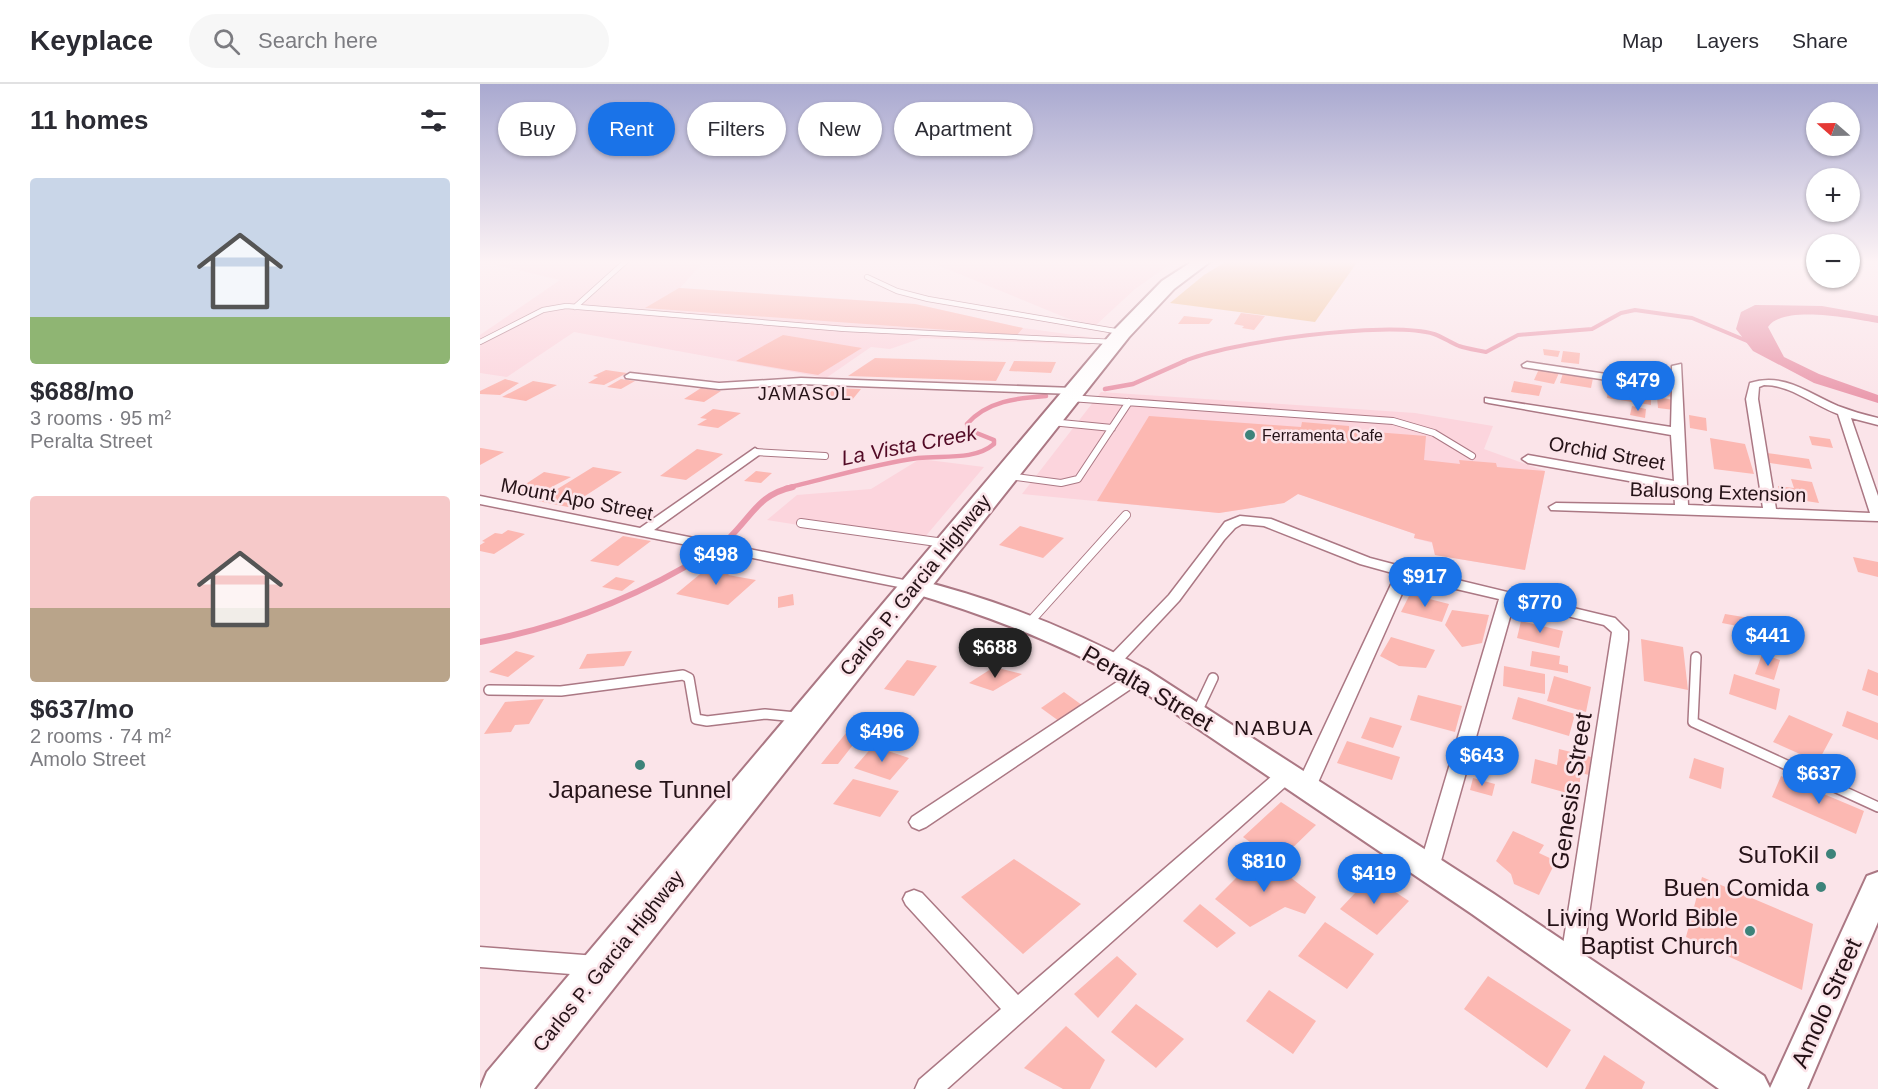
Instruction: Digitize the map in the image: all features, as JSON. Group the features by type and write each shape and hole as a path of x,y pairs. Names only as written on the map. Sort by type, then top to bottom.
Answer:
{"highway":[{"name":"Carlos P. Garcia Highway","path":"504,1089 1071,394 1118,337 1146,308"}],"street":[{"path":"1527,365 1678,388"},
{"path":"1677,366 1677,432 1682,509"},
{"path":"630,376 719,386 801,381 1071,394"},
{"path":"1770,512 1752,399 1754,384 1759,382 1779,384 1843,412 1878,422"},
{"path":"1489,400 1677,432"},
{"path":"1843,412 1878,517"},
{"path":"643,532 755,452"},
{"name":"Orchid Street","path":"1528,459 1679,486"},
{"name":"Mount Apo Street","path":"480,500 914,586"},
{"name":"Balusong Extension","path":"1556,507 1682,509 1878,517"},
{"path":"919,822 1125,669 1174,598 1230,525 1240,520 1266,522 1365,561 1508,596 1429,868"},
{"path":"928,1089 1018,1011 1297,780 1404,572"},
{"name":"Peralta Street","path":"914,586 972,603 1028,625 1125,669 1429,868 1751,1089"},
{"name":"Genesis Street","path":"1508,596 1599,618 1615,626 1620,632 1571,964"},
{"name":"Amolo Street","path":"1788,1089 1878,885"},
{"path":"914,899 1018,1011"},
{"path":"480,957 604,966"}],"lane":[{"path":"480,342 543,310 554,308"},
{"path":"586,308 845,329 1118,337"},
{"path":"972,308 1118,337"},
{"path":"1071,394 1129,402 1393,421 1425,428 1444,436 1472,456"},
{"path":"1005,475 1061,483 1073,481 1081,476 1129,402"},
{"path":"1048,422 1112,428"},
{"path":"755,452 825,456"},
{"path":"1028,625 1125,515"},
{"path":"801,523 948,544"},
{"path":"1696,657 1693,722 1878,807"},
{"path":"489,690 513,693 543,692 683,675 688,678 696,719 707,721 765,714 806,718"},
{"path":"1196,714 1213,678"}],"shaded area":[{"path":"519,308 933,308 1023,328 1096,338 1090,345 922,338 890,349 871,347 826,378 574,332 507,377 480,373 480,335"},
{"path":"1042,308 1115,308 1096,325 1069,319"},
{"path":"1207,308 1325,308 1315,322"},
{"path":"1749,308 1833,308 1878,316 1878,323 1837,316 1788,316 1776,320 1768,327 1784,357 1819,374 1878,395 1878,403 1814,383 1753,351 1736,329 1741,312"},
{"path":"1101,392 1415,413 1493,426 1484,449 1545,471 1525,570 1435,555 1432,543 1414,538 1415,534 1298,494 1284,503 1219,513 1022,494"},
{"path":"920,459 984,467 919,544 767,520 797,495 871,489"}],"building":[{"path":"645,308 933,308 1023,328 1017,335"},
{"path":"1241,313 1265,316 1254,330 1234,324"},
{"path":"1184,316 1213,319 1209,324 1178,324"},
{"path":"783,335 862,348 818,375 736,361"},
{"path":"1543,349 1560,351 1558,357 1544,355"},
{"path":"1563,351 1580,353 1579,364 1561,362"},
{"path":"875,358 1006,362 996,381 848,376"},
{"path":"1014,361 1056,362 1051,373 1009,371"},
{"path":"1539,369 1559,373 1554,384 1534,380"},
{"path":"606,370 627,373 604,385 588,383 598,377 593,376"},
{"path":"1563,373 1593,378 1591,388 1560,383"},
{"path":"505,379 519,383 500,395 480,394 480,391"},
{"path":"621,379 635,381 621,389 607,387"},
{"path":"533,381 557,385 526,401 502,397"},
{"path":"1514,381 1542,386 1539,396 1511,392"},
{"path":"1612,382 1641,386 1640,394 1610,389"},
{"path":"1647,387 1674,390 1674,397 1647,394"},
{"path":"701,388 721,391 704,402 684,399"},
{"path":"834,388 861,389 852,400 825,397"},
{"path":"1608,391 1651,398 1651,405 1607,398"},
{"path":"1657,397 1674,400 1674,410 1658,408"},
{"path":"1632,406 1646,409 1645,418 1630,415"},
{"path":"713,409 741,413 718,428 697,425 707,419 700,418"},
{"path":"1689,415 1706,418 1707,431 1690,428"},
{"path":"1149,416 1301,427 1302,422 1349,426 1349,430 1426,436 1424,460 1460,464 1459,460 1496,463 1497,467 1545,471 1525,570 1435,555 1432,542 1414,538 1415,534 1298,494 1284,503 1219,513 1097,501"},
{"path":"1809,436 1830,439 1833,448 1812,445"},
{"path":"1710,438 1745,444 1754,474 1714,469"},
{"path":"481,448 504,452 480,465"},
{"path":"697,449 723,454 686,480 660,476"},
{"path":"1767,453 1809,459 1812,469 1770,463"},
{"path":"593,467 622,472 568,507 538,501"},
{"path":"756,471 772,473 761,483 744,481"},
{"path":"544,472 571,477 532,497 512,493"},
{"path":"1791,479 1812,482 1819,503 1780,497 1778,486 1794,488"},
{"path":"1020,526 1064,538 1043,558 999,545"},
{"path":"508,530 525,534 494,554 480,551 480,545 485,542 482,541 495,533 502,534"},
{"path":"623,536 651,541 618,566 590,561"},
{"path":"1853,557 1878,562 1878,577 1858,572"},
{"path":"711,565 734,569 728,575 756,580 728,605 676,594"},
{"path":"616,577 635,581 622,591 602,587"},
{"path":"793,594 794,605 778,608 778,597"},
{"path":"1410,594 1449,604 1442,622 1401,612"},
{"path":"1452,610 1489,615 1482,643 1462,647 1445,625"},
{"path":"1725,614 1756,619 1758,630 1722,623"},
{"path":"1521,621 1563,631 1559,648 1517,638"},
{"path":"1777,626 1800,633 1797,644 1774,637"},
{"path":"1391,637 1435,650 1426,668 1399,666 1380,656"},
{"path":"1641,639 1683,647 1688,690 1644,681"},
{"path":"516,651 535,656 508,677 489,672"},
{"path":"632,651 624,666 579,669 587,654"},
{"path":"1532,651 1560,656 1559,664 1568,666 1568,673 1530,666"},
{"path":"1762,654 1780,660 1774,680 1755,674"},
{"path":"907,660 937,666 914,696 884,689"},
{"path":"1504,666 1545,674 1545,694 1503,686"},
{"path":"994,667 1022,674 993,691 969,683"},
{"path":"1868,669 1878,673 1878,696 1862,690"},
{"path":"1734,674 1780,689 1776,710 1729,694"},
{"path":"1554,676 1591,687 1586,712 1547,701"},
{"path":"1064,692 1086,708 1063,724 1041,708"},
{"path":"1418,695 1462,706 1455,732 1410,720"},
{"path":"1518,697 1575,714 1569,736 1512,719"},
{"path":"544,699 529,724 515,725 511,732 484,734 505,702"},
{"path":"1847,711 1878,723 1878,740 1842,726"},
{"path":"1789,715 1833,734 1818,762 1773,742"},
{"path":"1370,717 1402,726 1393,748 1361,738"},
{"path":"846,733 860,736 838,764 821,764"},
{"path":"1347,741 1400,757 1392,780 1337,763"},
{"path":"873,746 909,758 890,780 854,768"},
{"path":"1559,749 1591,757 1589,775 1581,773 1578,796 1531,783 1535,759 1557,765"},
{"path":"1694,758 1724,768 1721,789 1689,778"},
{"path":"1781,776 1864,811 1856,834 1772,797"},
{"path":"1473,778 1495,784 1492,796 1470,790"},
{"path":"853,779 899,791 880,817 833,804"},
{"path":"1281,802 1316,825 1278,862 1243,837"},
{"path":"1513,831 1544,845 1539,853 1556,861 1539,895 1514,884 1511,874 1496,861"},
{"path":"1260,854 1316,897 1305,914 1285,907 1250,927 1215,899"},
{"path":"1014,859 1081,904 1023,954 961,897"},
{"path":"1371,876 1409,901 1377,935 1340,909"},
{"name":"Living World Bible Baptist Church","path":"1702,877 1813,924 1802,990 1686,937"},
{"path":"1200,904 1236,933 1217,948 1183,921"},
{"path":"1325,922 1374,954 1347,989 1298,956"},
{"path":"1117,956 1137,974 1098,1018 1074,994"},
{"path":"1488,976 1571,1030 1547,1068 1464,1009"},
{"path":"1269,990 1316,1021 1293,1054 1246,1021"},
{"path":"1136,1004 1184,1039 1156,1068 1111,1032"},
{"path":"1066,1026 1105,1060 1090,1089 1063,1089 1024,1068"},
{"path":"1604,1055 1645,1082 1642,1089 1585,1089"}],"waterway":[{"name":"La Vista Creek","path":"1182,362 1234,347 1345,331 1412,330 1434,334 1459,346 1486,352 1518,335 1592,329 1621,313 1635,310 1692,318 1752,343"},
{"name":"La Vista Creek","path":"1105,389 1133,384 1185,361"},
{"name":"La Vista Creek","path":"786,488 868,467 927,457 977,453 994,444 994,440 969,430 967,424 975,416 1003,402 1046,396"},
{"name":"La Vista Creek","path":"731,536 765,500 782,490 793,487"},
{"name":"La Vista Creek","path":"480,642 541,628 600,608 656,583 710,552"}],"place":[{"name":"Ferramenta Cafe","path":"1250,435"},
{"name":"Japanese Tunnel","path":"640,765"},
{"name":"SuToKil","path":"1831,854"},
{"name":"Buen Comida","path":"1821,887"},
{"name":"Living World Bible Baptist Church","path":"1750,931"}],"district":[{"name":"JAMASOL","path":"805,394"},
{"name":"NABUA","path":"1274,727"}]}
